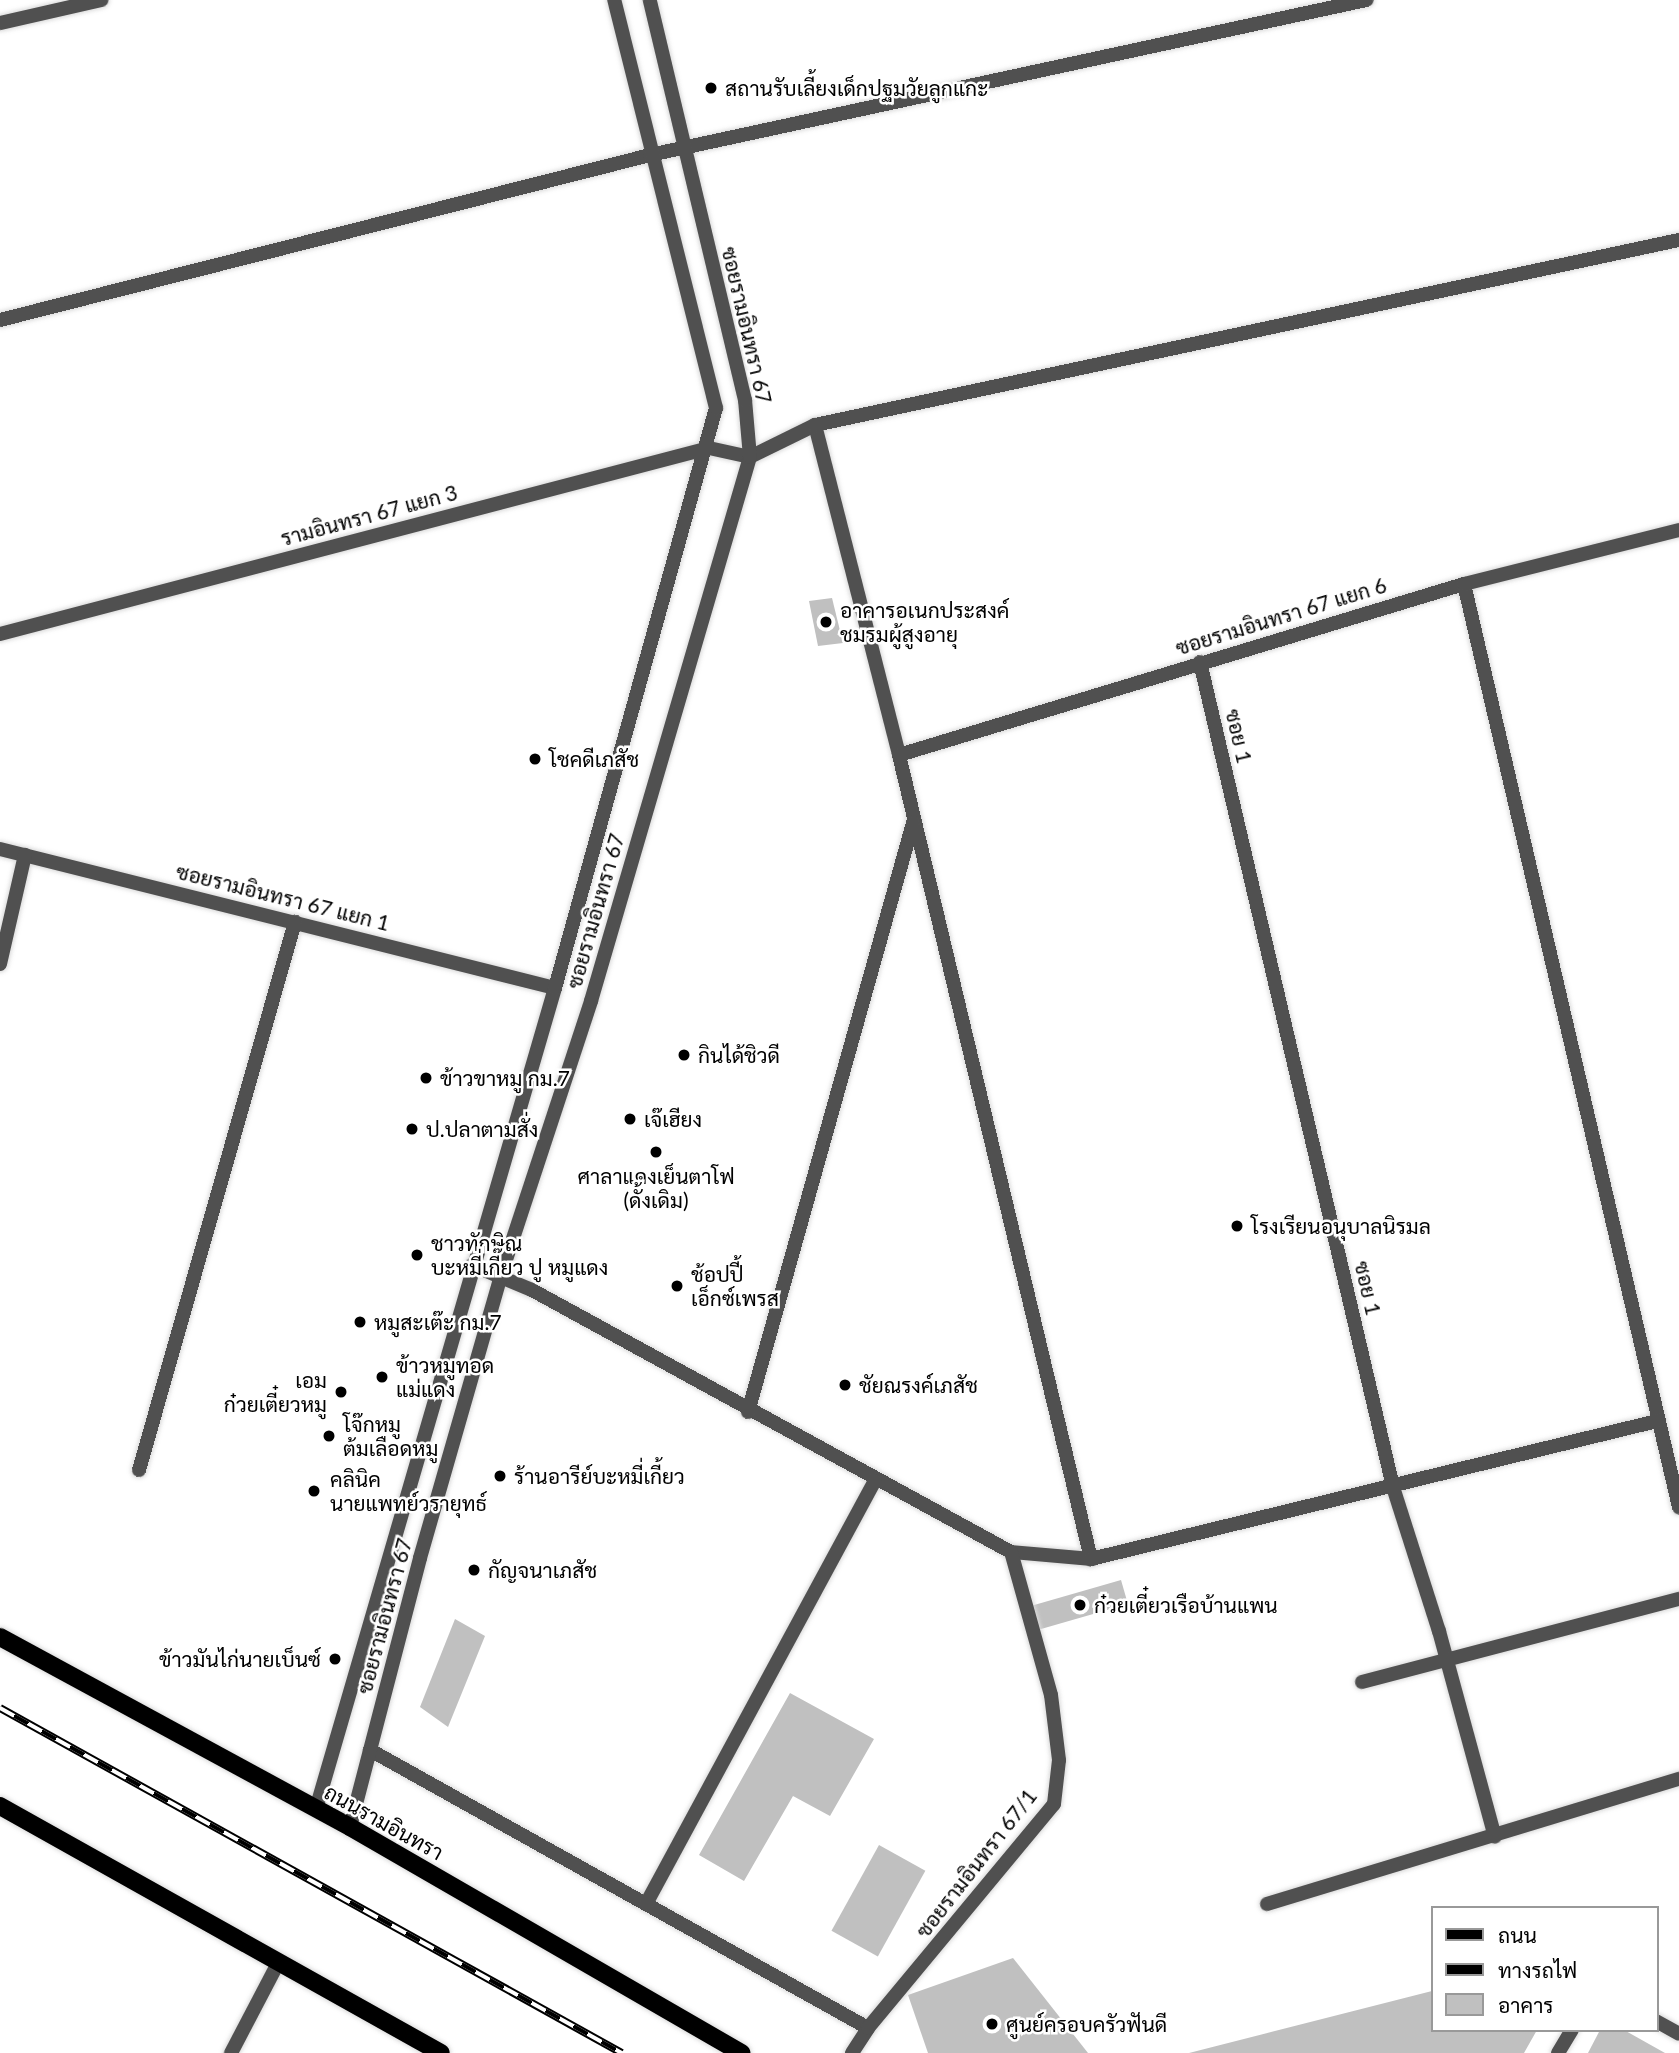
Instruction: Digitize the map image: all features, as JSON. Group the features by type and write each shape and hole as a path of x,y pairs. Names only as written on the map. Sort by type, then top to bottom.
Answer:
{"main road":[{"name":"ถนนรามอินทรา","path":"0,1637 350,1827 742,2053"},
{"path":"0,1806 441,2053"}],"street":[{"path":"0,23 101,0"},
{"name":"ซอยรามอินทรา 67","path":"316,1809 472,1265 555,988 709,448 716,408 650,155 614,0"},
{"name":"ซอยรามอินทรา 67","path":"350,1827 501,1275 591,1001 750,457 745,400 650,0"},
{"path":"0,320 650,155 1366,0"},
{"path":"750,457 815,425 1679,240"},
{"path":"815,425 899,755 1090,1559"},
{"name":"รามอินทรา 67 แยก 3","path":"0,634 709,448 750,457"},
{"name":"ซอยรามอินทรา 67 แยก 6","path":"899,755 1464,584 1679,530"},
{"path":"1464,584 1679,1507"},
{"name":"ซอย 1","path":"1200,662 1392,1487 1447,1661 1495,1837"},
{"path":"748,1412 914,820"},
{"name":"ซอยรามอินทรา 67 แยก 1","path":"0,849 555,988"},
{"path":"0,964 24,855"},
{"path":"139,1470 295,922"},
{"path":"472,1265 501,1275 875,1481 1011,1552 1090,1559 1657,1421"},
{"path":"646,1904 875,1481"},
{"name":"ซอยรามอินทรา 67/1","path":"852,2053 868,2028 1054,1804 1059,1760 1051,1695 1011,1552"},
{"path":"1362,1682 1679,1599"},
{"path":"370,1750 868,2028"},
{"path":"1267,1905 1679,1779"},
{"path":"231,2053 278,1963"},
{"path":"1658,2022 1679,2034"},
{"path":"1559,2053 1571,2032"}],"building":[{"name":"อาคารอเนกประสงค์ ชมรมผู้สูงอายุ","path":"832,598 843,643 818,646 809,601"},
{"name":"ก๋วยเตี๋ยวเรือบ้านแพน","path":"1121,1580 1128,1604 1038,1630 1032,1606"},
{"path":"455,1619 485,1636 448,1727 420,1707"},
{"path":"790,1693 874,1739 830,1816 793,1796 744,1881 699,1855"},
{"path":"879,1845 925,1871 878,1956 831,1931"},
{"name":"ศูนย์ครอบครัวฟันดี","path":"1013,1958 1088,2053 928,2053 908,1995"},
{"path":"1430,1992 1430,2032 1536,2032 1524,2053 1189,2053"},
{"path":"1599,2032 1628,2032 1665,2053 1588,2053"}],"railway":[{"path":"0,1708 622,2053"}],"place":[{"name":"สถานรับเลี้ยงเด็กปฐมวัยลูกแกะ","path":"711,88"},
{"name":"อาคารอเนกประสงค์ ชมรมผู้สูงอายุ","path":"826,622"},
{"name":"โชคดีเภสัช","path":"535,759"},
{"name":"กินได้ชิวดี","path":"684,1055"},
{"name":"ข้าวขาหมู กม.7","path":"426,1078"},
{"name":"เจ๊เฮียง","path":"630,1119"},
{"name":"ป.ปลาตามสั่ง","path":"412,1129"},
{"name":"ศาลาแดงเย็นตาโฟ (ดั้งเดิม)","path":"656,1152"},
{"name":"โรงเรียนอนุบาลนิรมล","path":"1237,1226"},
{"name":"ชาวทักษิณ บะหมี่เกี๊ยว ปู หมูแดง","path":"417,1255"},
{"name":"ช้อปปี้ เอ็กซ์เพรส","path":"677,1286"},
{"name":"หมูสะเต๊ะ กม.7","path":"360,1322"},
{"name":"ข้าวหมูทอด แม่แดง","path":"382,1377"},
{"name":"ชัยณรงค์เภสัช","path":"845,1385"},
{"name":"เอม ก๋วยเตี๋ยวหมู","path":"341,1392"},
{"name":"โจ๊กหมู ต้มเลือดหมู","path":"329,1436"},
{"name":"ร้านอารีย์บะหมี่เกี้ยว","path":"500,1476"},
{"name":"คลินิค นายแพทย์วรายุทธ์","path":"314,1491"},
{"name":"กัญจนาเภสัช","path":"474,1570"},
{"name":"ก๋วยเตี๋ยวเรือบ้านแพน","path":"1080,1605"},
{"name":"ข้าวมันไก่นายเบ็นซ์","path":"335,1659"},
{"name":"ศูนย์ครอบครัวฟันดี","path":"992,2024"}]}
